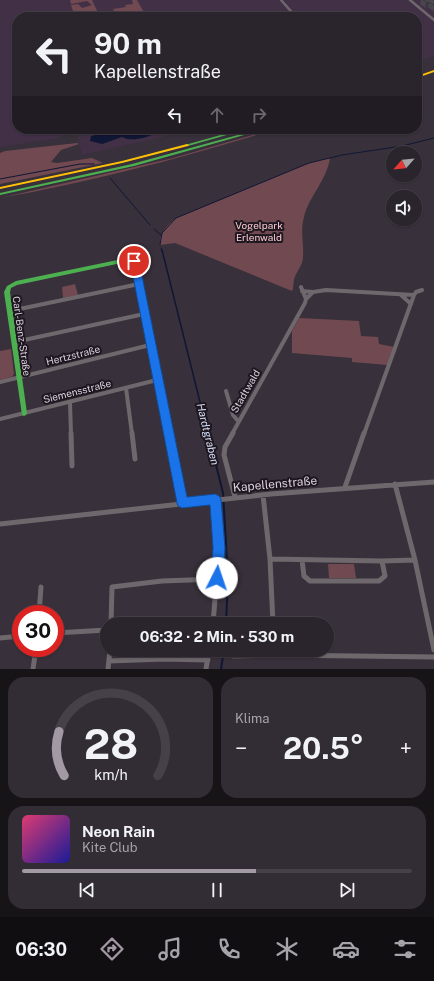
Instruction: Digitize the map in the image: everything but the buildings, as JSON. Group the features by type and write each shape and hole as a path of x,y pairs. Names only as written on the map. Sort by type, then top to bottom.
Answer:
{"main road":[{"path":"422,70 434,66"},
{"path":"422,75 434,71"},
{"path":"0,188 141,158 228,134"},
{"path":"0,194 138,164 246,134"},
{"name":"Carl-Benz-Straße","path":"24,413 7,292 9,287 16,283 128,258 134,261 139,284"},
{"path":"139,284 182,503"}],"street":[{"path":"281,0 292,12"},
{"path":"410,0 434,20"},
{"path":"10,311 139,284"},
{"path":"306,300 302,289 313,292 326,290 414,295"},
{"path":"345,487 414,295 416,292 422,290"},
{"name":"Stadtwald","path":"235,497 224,455 225,447 306,300 313,292"},
{"path":"401,295 411,304"},
{"path":"15,342 144,314"},
{"name":"Hertzstraße","path":"0,382 150,345"},
{"name":"Siemensstraße","path":"0,419 157,380"},
{"path":"126,388 135,459"},
{"path":"226,391 233,415 238,421"},
{"path":"70,402 72,466"},
{"name":"Kapellenstraße","path":"0,524 235,497 345,487 434,482"},
{"path":"395,484 415,560 434,650"},
{"path":"263,495 270,559 273,617"},
{"path":"214,617 219,548 216,499"},
{"path":"270,559 382,561 415,560"},
{"path":"302,560 304,576 310,581 380,581 385,576 382,561"},
{"path":"110,617 112,587 162,581 217,578"},
{"path":"39,605 41,587"},
{"path":"64,632 100,630"},
{"path":"0,638 12,637"},
{"path":"334,654 434,657"},
{"path":"33,669 35,657"},
{"path":"108,669 109,657"},
{"path":"206,669 208,657"},
{"path":"109,661 164,659 208,660"}],"shaded area":[{"path":"0,0 434,0 434,56 422,60 422,12 12,12 12,134 71,134 60,136 58,138 0,147"},
{"path":"77,134 176,134 82,155"}],"green space":[{"path":"70,0 92,0 98,12 73,12 71,5 78,4 82,8 92,5 87,1 71,4"},
{"path":"132,0 137,0 144,12 114,12 113,9 126,7 125,5 133,4"},
{"path":"259,134 140,168 0,198 173,158"},
{"path":"79,144 61,150 51,162 57,163 92,158 103,163 0,184 0,153 5,151"},
{"name":"Vogelpark Erlenwald","path":"330,158 322,181 306,209 302,227 303,260 295,277 292,291 175,243 160,245 162,233 176,218 309,163"},
{"path":"75,284 78,295 63,298 62,287"},
{"path":"299,318 359,321 361,336 378,337 379,344 394,347 387,365 352,362 352,358 292,353 292,331"},
{"path":"11,349 14,374 12,377 0,380 0,351"},
{"path":"328,564 354,564 356,578 329,578"}],"water":[{"path":"100,134 154,134 143,138 134,139 122,137 102,144 90,141 91,136"}],"waterway":[{"name":"Hardtgraben","path":"160,245 162,233 176,218 309,163 342,155 402,146 434,138"},
{"path":"0,179 80,164 94,164"},
{"path":"110,178 150,225"},
{"path":"154,229 161,235"},
{"name":"Hardtgraben","path":"162,250 208,434"},
{"name":"Hardtgraben","path":"208,433 223,493 228,578 226,617"},
{"name":"Hardtgraben","path":"221,669 223,657"}],"traffic: fast":[{"path":"187,145 228,134"},
{"path":"0,194 133,165 246,134"},
{"path":"24,413 7,292 9,287 16,283 132,259 134,261 156,373"}],"traffic: slow":[{"path":"422,75 434,71"},
{"path":"0,188 122,162 187,145"},
{"path":"156,373 182,503"}],"route":[{"path":"134,261 182,503 215,499 219,548 217,578"}]}
